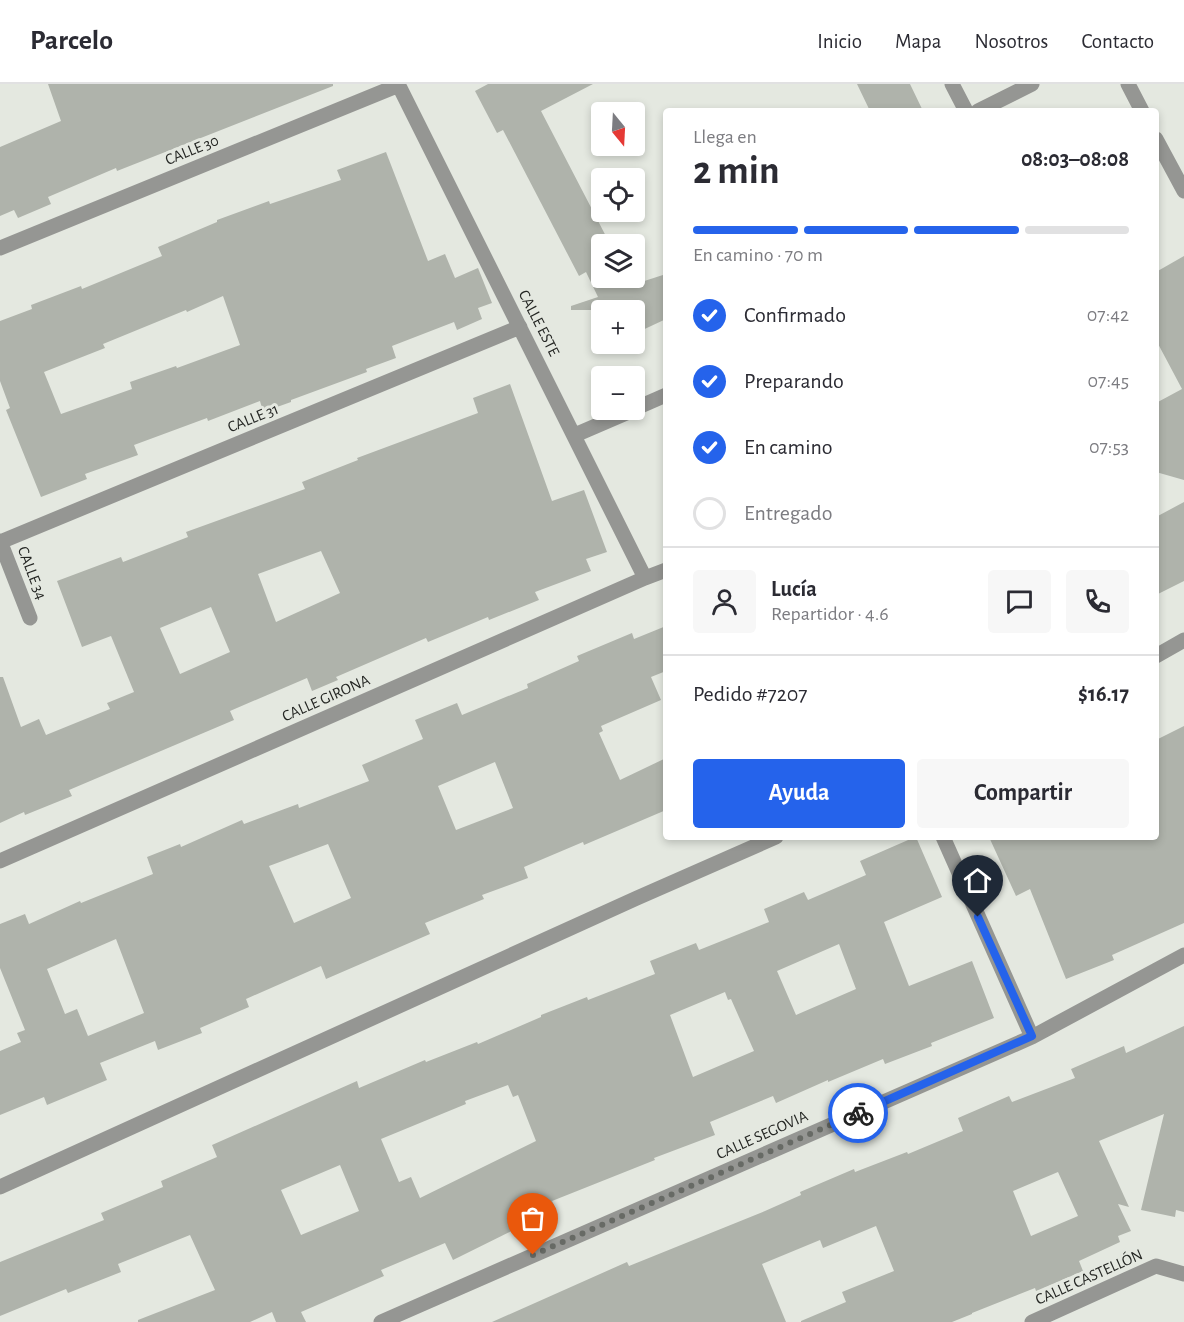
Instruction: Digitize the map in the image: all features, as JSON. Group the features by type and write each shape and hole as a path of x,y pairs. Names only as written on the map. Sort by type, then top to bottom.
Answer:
{"street":[{"name":"CALLE 30","path":"0,248 398,84"},
{"name":"CALLE ESTE","path":"398,84 645,578"},
{"path":"952,84 964,108"},
{"path":"984,108 1032,84"},
{"path":"1128,84 1140,108"},
{"path":"1159,145 1184,191"},
{"name":"CALLE 31","path":"0,542 520,327"},
{"path":"645,404 663,396"},
{"path":"575,435 609,420"},
{"name":"CALLE 34","path":"0,542 30,618"},
{"name":"CALLE GIRONA","path":"0,861 663,571"},
{"path":"1159,654 1184,640"},
{"path":"0,1187 769,840"},
{"path":"944,840 1032,1036"},
{"name":"CALLE SEGOVIA","path":"381,1322 1032,1036 1184,955"},
{"name":"CALLE CASTELLÓN","path":"1032,1322 1156,1266 1184,1274"}],"building":[{"path":"48,84 333,84 333,86 117,171 116,168 48,197 51,204 18,218 14,210 0,216 0,147 61,121"},
{"path":"488,84 593,84 541,111 591,207 591,222 599,222 605,234 591,234 591,282 586,272 579,276 503,130 497,133 475,91"},
{"path":"857,84 910,84 922,108 869,108"},
{"path":"386,152 428,261 445,254 455,278 478,268 492,303 478,308 482,319 457,330 454,322 392,346 396,358 366,369 367,372 291,400 291,402 263,412 260,401 134,445 138,455 85,474 87,479 41,497 6,410 10,408 0,381 0,321 32,309 31,305 81,286 82,289 162,256 158,247 217,222 217,220 269,201 270,204 341,180 337,170","holes":["223,296 240,345 130,382 132,389 61,414 44,372 105,348 103,344"]},
{"path":"1184,256 1184,480 1159,473 1159,401 1182,389 1159,346 1159,270"},
{"path":"663,275 663,320 645,329 645,300 591,300 591,310 571,310 571,306 598,297 594,288 645,288 645,281"},
{"path":"510,384 552,501 584,490 607,552 586,559 591,571 535,592 539,600 489,620 488,617 428,642 426,638 336,677 338,680 312,691 307,678 230,711 234,720 69,790 72,796 25,815 24,812 0,823 0,677 3,677 21,727 39,719 46,735 110,709 107,703 134,692 111,636 82,647 57,581 121,557 123,562 188,537 186,532 305,489 302,482 358,460 357,458 478,413 473,398","holes":["321,551 340,593 276,622 258,574","211,607 230,652 180,674 160,628"]},
{"path":"1184,502 1184,581 1159,594 1159,515"},
{"path":"663,627 663,672 651,677 661,700 601,726 603,731 599,733 620,780 663,759 663,811 584,845 583,842 524,867 528,878 482,895 484,899 425,923 430,934 326,979 321,966 246,999 249,1007 200,1028 202,1033 158,1050 155,1041 100,1063 107,1080 47,1105 44,1097 0,1115 0,1051 21,1042 17,1033 25,1030 0,968 0,924 25,914 29,924 80,901 81,903 153,874 147,857 180,844 181,847 242,820 244,824 298,804 299,808 369,781 362,765 423,739 415,720 457,703 462,715 528,688 527,684 579,661 577,656 632,633 634,639","holes":["495,762 513,808 456,830 438,786","328,844 351,898 294,923 269,866","116,939 144,1013 88,1036 77,1009 65,1014 47,969"]},
{"path":"1184,726 1184,923 1112,955 1114,960 1066,979 1030,889 1016,896 990,840 1159,840 1159,738"},
{"path":"909,840 917,840 942,897 884,922 909,986 972,961 994,1018 885,1064 883,1059 776,1103 773,1096 710,1122 715,1135 552,1201 556,1209 453,1260 445,1243 381,1270 384,1276 301,1312 306,1322 276,1322 272,1312 250,1322 138,1322 138,1320 215,1290 190,1235 118,1264 121,1272 68,1293 66,1289 0,1316 0,1262 104,1220 101,1213 163,1187 161,1181 217,1157 212,1145 357,1081 359,1088 425,1060 426,1062 477,1042 478,1044 587,997 588,1000 655,974 650,961 696,943 699,950 769,922 764,909 804,892 808,900 866,875 860,861","holes":["839,944 856,989 796,1015 777,971","725,992 728,1000 731,999 754,1051 693,1077 670,1015","508,1085 513,1097 518,1095 536,1141 420,1198 411,1177 399,1182 381,1139 466,1104 465,1101","340,1165 359,1211 301,1235 281,1190"]},
{"path":"1184,1026 1184,1212 1176,1210 1175,1217 1141,1210 1164,1114 1099,1141 1129,1207 1118,1204 1131,1231 1118,1236 1120,1242 1079,1261 1083,1271 1036,1291 1035,1288 952,1322 801,1322 846,1302 842,1292 894,1271 876,1226 823,1248 820,1240 762,1264 786,1322 492,1322 627,1262 629,1266 765,1211 801,1195 800,1192 854,1169 855,1172 907,1152 908,1154 963,1131 958,1118 1009,1096 1012,1102 1075,1078 1071,1069 1124,1046 1126,1053","holes":["1058,1172 1078,1216 1031,1236 1013,1191"]}],"way so far":[{"path":"533,1255 858,1113"}],"route":[{"path":"858,1113 1032,1036 978,917"}]}
